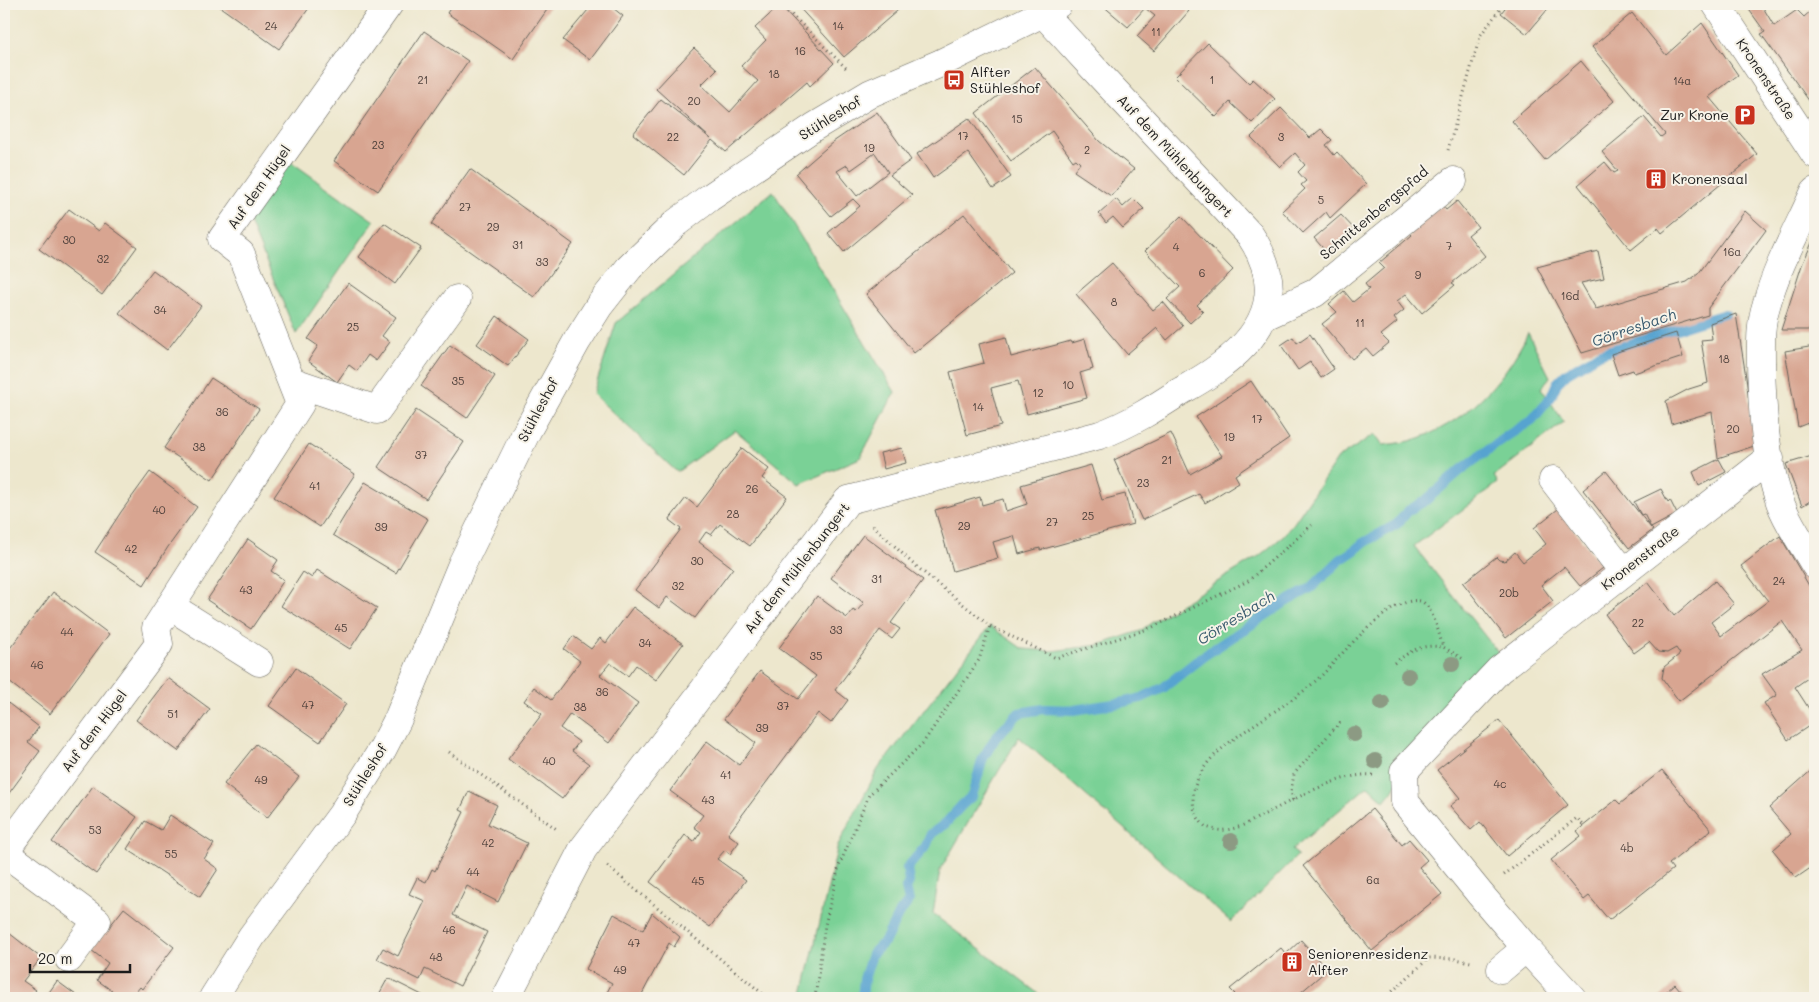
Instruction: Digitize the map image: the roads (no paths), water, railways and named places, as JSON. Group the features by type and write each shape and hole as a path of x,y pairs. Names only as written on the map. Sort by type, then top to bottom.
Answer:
{"street":[{"name":"Auf dem Hügel","path":"69,960 97,921 4,852 159,644 156,628 300,404 241,254 222,239 389,4"},
{"name":"Kronenstraße","path":"1716,4 1815,154"},
{"name":"Stühleshof","path":"213,998 252,936 342,814 382,750 398,719 480,525 542,402 599,306 628,268 676,223 805,132 871,93 941,62 1050,8"},
{"name":"Auf dem Mühlenbungert","path":"506,998 582,849 848,500 1100,435 1123,427 1222,366 1241,350 1265,316 1269,287 1264,262 1250,235 1103,80 1050,8"},
{"path":"1265,316 1315,293 1453,181"},
{"path":"1815,191 1777,274 1765,307 1761,325 1763,414 1776,487 1784,510 1815,564"},
{"path":"291,382 377,410 457,299"},
{"name":"Kronenstraße","path":"1526,948 1405,802 1404,771 1505,665 1770,458"},
{"path":"1553,480 1623,571"},
{"path":"170,606 259,662"},
{"path":"1501,968 1526,948 1572,998"}],"waterway":[{"name":"Görresbach","path":"862,998 864,979 872,954 885,941 898,915 909,901 906,888 909,882 907,868 926,846 931,834 945,824 972,796 983,758 996,737 1019,713 1043,709 1074,710 1120,703 1141,698 1163,688 1202,657 1284,603 1311,588 1340,560 1363,543 1397,524 1409,510 1425,501 1461,470 1532,420 1551,397 1557,383 1567,373 1601,353 1725,314"}],"place":[{"name":"Alfter Stühleshof","path":"954,80"},
{"name":"Zur Krone","path":"1745,115"},
{"name":"Kronensaal","path":"1656,179"},
{"name":"Seniorenresidenz Alfter","path":"1292,962"}]}
